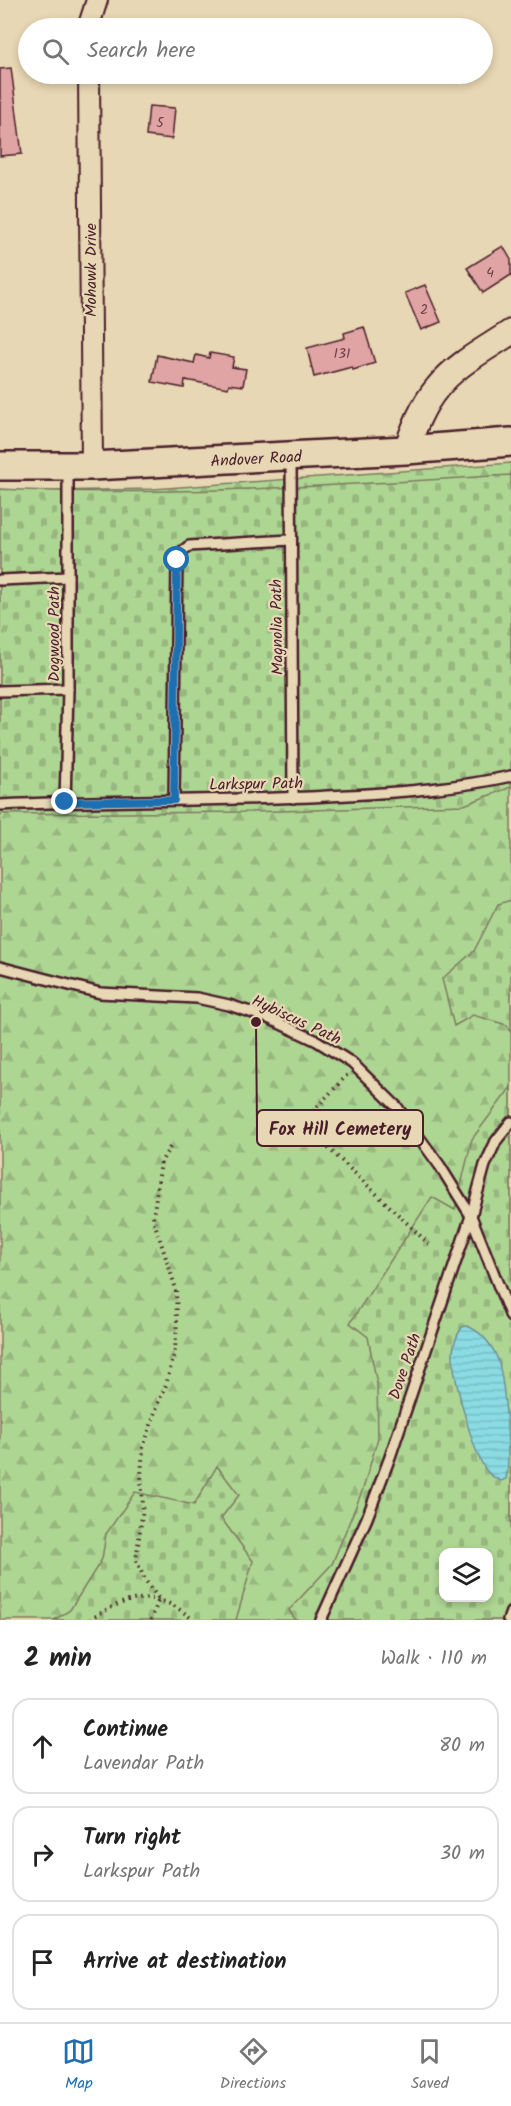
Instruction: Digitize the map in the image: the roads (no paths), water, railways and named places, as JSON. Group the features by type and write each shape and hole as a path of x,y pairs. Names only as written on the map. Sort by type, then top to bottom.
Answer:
{"main road":[{"name":"Andover Road","path":"0,466 80,466 406,450 511,442"}],"street":[{"path":"91,18 97,0"},
{"name":"Mohawk Drive","path":"80,466 89,84"},
{"path":"406,450 416,421 436,388 454,371 511,332"}],"lane":[{"name":"Magnolia Path","path":"291,456 293,798"},
{"name":"Dogwood Path","path":"65,802 68,689 66,500 80,466"},
{"path":"174,800 177,560 181,552 189,546 290,540"},
{"path":"0,580 68,578"},
{"path":"0,691 68,689"},
{"name":"Larkspur Path","path":"0,805 293,798 472,785 511,776"},
{"name":"Hybiscus Path","path":"0,967 100,993 197,998 229,1005 268,1018 317,1041 355,1066 397,1107 440,1166 471,1216 511,1317"},
{"name":"Dove Path","path":"321,1620 367,1518 390,1457 471,1216 490,1152 511,1122"},
{"path":"508,1620 511,1612"}],"water":[{"path":"467,1326 488,1342 499,1365 508,1453 506,1479 501,1481 489,1474 481,1461 460,1395 453,1349 460,1330"}],"place":[{"name":"Fox Hill Cemetery","path":"256,1022"}]}
